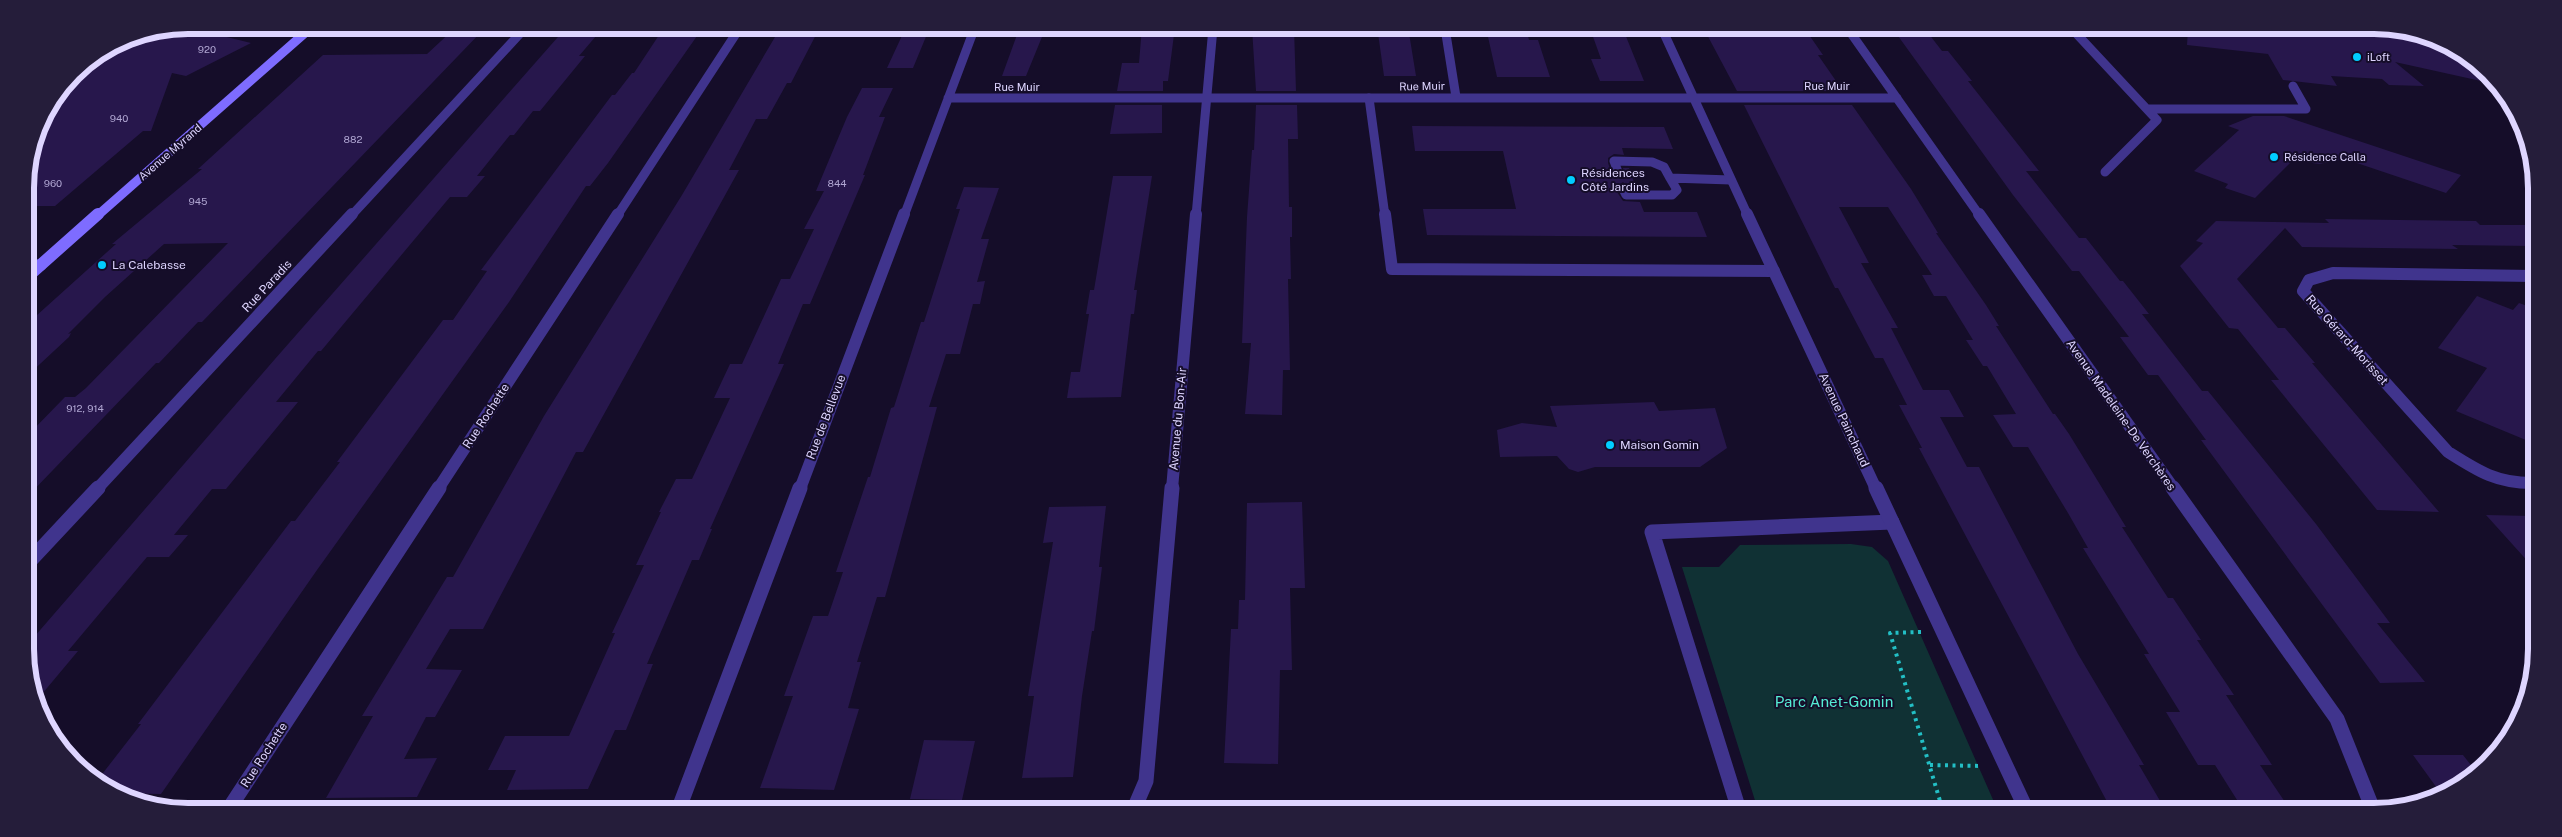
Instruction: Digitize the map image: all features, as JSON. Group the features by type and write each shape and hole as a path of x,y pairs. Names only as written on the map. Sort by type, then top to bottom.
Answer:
{"street":[{"name":"Avenue Myrand","path":"34,271 304,34"},
{"name":"Rue Paradis","path":"34,558 520,34"},
{"name":"Rue Rochette","path":"233,803 737,34"},
{"name":"Rue de Bellevue","path":"681,803 972,34"},
{"name":"Avenue du Bon-Air","path":"1137,803 1146,781 1205,99 1212,34"},
{"path":"1446,34 1456,97"},
{"name":"Avenue Painchaud","path":"1664,34 2023,803"},
{"name":"Avenue Madeleine-De Verchères","path":"1852,34 2337,719 2370,803"},
{"path":"2077,34 2157,120 2105,172"},
{"path":"2147,109 2306,109 2293,86"},
{"name":"Rue Muir","path":"948,98 1897,98"},
{"path":"1369,98 1392,269 1774,271"},
{"path":"1618,172 1614,161 1652,162 1664,167 1677,190 1672,196 1626,196 1623,189"},
{"path":"1670,178 1731,180"},
{"path":"34,265 41,265"},
{"name":"Rue Gérard-Morisset","path":"2528,276 2333,273 2309,280 2303,292 2448,452 2477,470 2509,483 2528,483"},
{"path":"1737,803 1652,532 1892,522"}],"path":[{"path":"1940,803 1890,633 1943,632"},
{"path":"1930,765 2006,766"}],"green space":[{"name":"Parc Anet-Gomin","path":"1851,544 1872,547 1888,561 1994,803 1756,803 1682,567 1719,567 1740,545"}],"building":[{"path":"178,34 214,34 251,43 186,76 172,73 151,131 143,131 55,206 34,206 34,178 39,148 45,129 60,102 72,86 94,66 111,54 129,45 148,39"},
{"path":"449,34 479,34 202,322 198,322 159,363 156,363 34,490 34,429 65,397 75,397 86,388 228,243 164,244 105,297 68,334 71,333 69,337 34,370 34,318 116,244 112,244 202,169 198,169 323,55 427,54"},
{"path":"561,34 598,34 579,56 585,56 540,111 533,111 514,135 510,135 477,176 485,176 467,197 450,197 321,351 318,351 276,402 298,402 226,489 212,489 174,535 188,535 169,557 147,557 68,651 78,651 41,695 34,659 34,637"},
{"path":"660,34 698,34 608,163 590,186 586,186 509,302 317,570 161,794 133,793 101,776 291,521 295,521 340,462 337,462 443,320 453,320 487,271 481,270 612,95 615,95 632,73 634,73"},
{"path":"784,34 816,34 791,83 787,83 767,119 756,119 729,170 739,170 583,452 576,452 483,629 450,629 426,669 462,670 435,717 426,717 404,759 437,758 417,797 326,798 373,716 362,716 447,577 453,577 544,416 682,195 775,37 783,37"},
{"path":"903,34 927,34 913,68 887,68"},
{"path":"1017,34 1043,34 1026,76 1002,76"},
{"path":"1141,34 1174,34 1168,81 1163,81 1163,91 1117,91 1122,63 1139,63"},
{"path":"1252,34 1294,34 1296,91 1256,91"},
{"path":"1378,34 1409,34 1416,76 1384,76"},
{"path":"1487,34 1528,34 1529,40 1538,40 1550,77 1497,77"},
{"path":"1592,34 1625,34 1644,81 1600,81 1591,59 1601,59"},
{"path":"1707,34 1808,34 1823,55 1818,55 1843,91 1737,91"},
{"path":"1897,34 1929,34 1942,51 1948,51 1972,81 1968,81 2039,171 2026,171 2079,238 2086,238 2120,281 2123,281 2149,314 2142,314 2202,391 2208,391 2316,524 2390,623 2377,623 2425,682 2380,683 2201,440 2206,440 2158,375 2148,375 2120,337 2129,337 2079,271 2072,271 2013,195"},
{"name":"iLoft","path":"2188,34 2394,35 2433,45 2460,60 2486,82 2395,62 2424,86 2389,85 2382,79 2331,76 2337,86 2283,80 2268,54 2187,45"},
{"path":"862,88 893,88 879,117 885,117 863,175 865,175 810,304 803,304 778,364 784,364 710,529 712,529 699,560 692,560 647,664 653,664 626,730 615,730 588,789 507,790 516,770 488,770 505,736 569,736 615,633 612,633 644,565 636,565 661,512 659,512 676,479 692,479 730,398 714,398 730,364 742,364 781,279 790,279 814,229 804,229 824,191 816,191 847,117"},
{"path":"1115,105 1162,105 1162,133 1110,134"},
{"path":"1256,105 1297,105 1298,139 1288,139 1289,207 1292,207 1292,237 1290,237 1291,279 1288,279 1290,370 1283,370 1282,415 1245,414 1251,343 1242,343 1247,217 1252,150 1254,150"},
{"path":"1744,105 1852,105 1911,189 1938,233 1936,233 1986,305 1999,326 1996,326 2053,414 2055,414 2069,434 2126,527 2122,527 2168,598 2173,598 2201,640 2197,640 2234,695 2226,695 2272,765 2260,765 2286,803 2239,803 2215,765 2198,765 2166,712 2180,712 2144,654 2149,654 2083,548 2088,548 2068,513 2028,447 2013,447 1993,415 2016,414 1987,366 1983,366 1966,340 1973,340 1946,296 1934,296 1922,275 1932,275 1888,207 1839,207 1869,263 1861,263 1898,328 1891,328 1923,390 1949,390 1964,417 1940,417 1967,467 1979,467 2078,654 2144,765 2139,765 2161,803 2108,803 1919,448 1922,448 1899,405 1907,405 1883,358 1875,358 1838,288 1835,288"},
{"name":"Résidence Calla","path":"2253,116 2284,116 2461,175 2446,193 2345,159 2319,164 2293,160 2255,198 2225,188 2228,184 2194,171 2239,130 2228,126"},
{"name":"Résidences Côté Jardins","path":"1412,126 1664,127 1673,149 1622,148 1624,155 1614,154 1608,158 1613,177 1621,178 1624,174 1623,168 1629,168 1636,188 1630,188 1623,182 1617,186 1617,192 1623,201 1640,202 1644,212 1697,212 1707,237 1427,235 1423,209 1516,209 1503,151 1415,151"},
{"path":"1113,176 1152,176 1134,290 1137,290 1134,314 1131,314 1121,397 1067,398 1071,372 1080,372 1089,314 1086,314 1090,290 1094,290"},
{"path":"964,187 999,188 981,239 989,239 977,282 985,281 980,304 973,304 960,354 946,354 929,407 937,407 885,597 877,597 857,662 861,662 848,708 859,709 834,790 760,788 793,696 784,696 813,616 828,616 843,572 836,572 868,477 870,477 891,408 894,407 921,322 924,322 960,209 956,209"},
{"path":"2325,219 2476,221 2480,225 2528,225 2528,246 2452,245 2458,249 2302,247 2285,228 2237,279 2278,328 2285,328 2315,363 2312,363 2439,512 2377,510 2271,380 2279,380 2238,329 2229,328 2180,266 2203,243 2196,241 2216,221 2329,223"},
{"path":"2477,296 2513,310 2519,303 2528,306 2528,441 2456,411 2487,368 2438,348"},
{"name":"Maison Gomin","path":"1654,402 1659,411 1715,408 1727,448 1700,467 1595,467 1578,472 1569,469 1557,456 1500,457 1497,430 1522,423 1557,427 1550,406"},
{"path":"1302,502 1305,588 1290,588 1292,670 1280,670 1278,764 1224,763 1231,629 1238,629 1239,600 1245,600 1247,503"},
{"path":"1106,506 1099,567 1102,567 1094,631 1092,631 1082,696 1073,777 1022,778 1034,696 1028,696 1053,542 1043,543 1049,507"},
{"path":"2486,515 2528,516 2528,562"},
{"path":"924,740 975,741 962,800 910,799"},
{"path":"2413,755 2463,755 2473,767 2438,789"}],"place":[{"name":"iLoft","path":"2357,57"},
{"name":"Résidence Calla","path":"2274,157"},
{"name":"Résidences Côté Jardins","path":"1571,180"},
{"name":"La Calebasse","path":"102,265"},
{"name":"Maison Gomin","path":"1610,445"}]}
